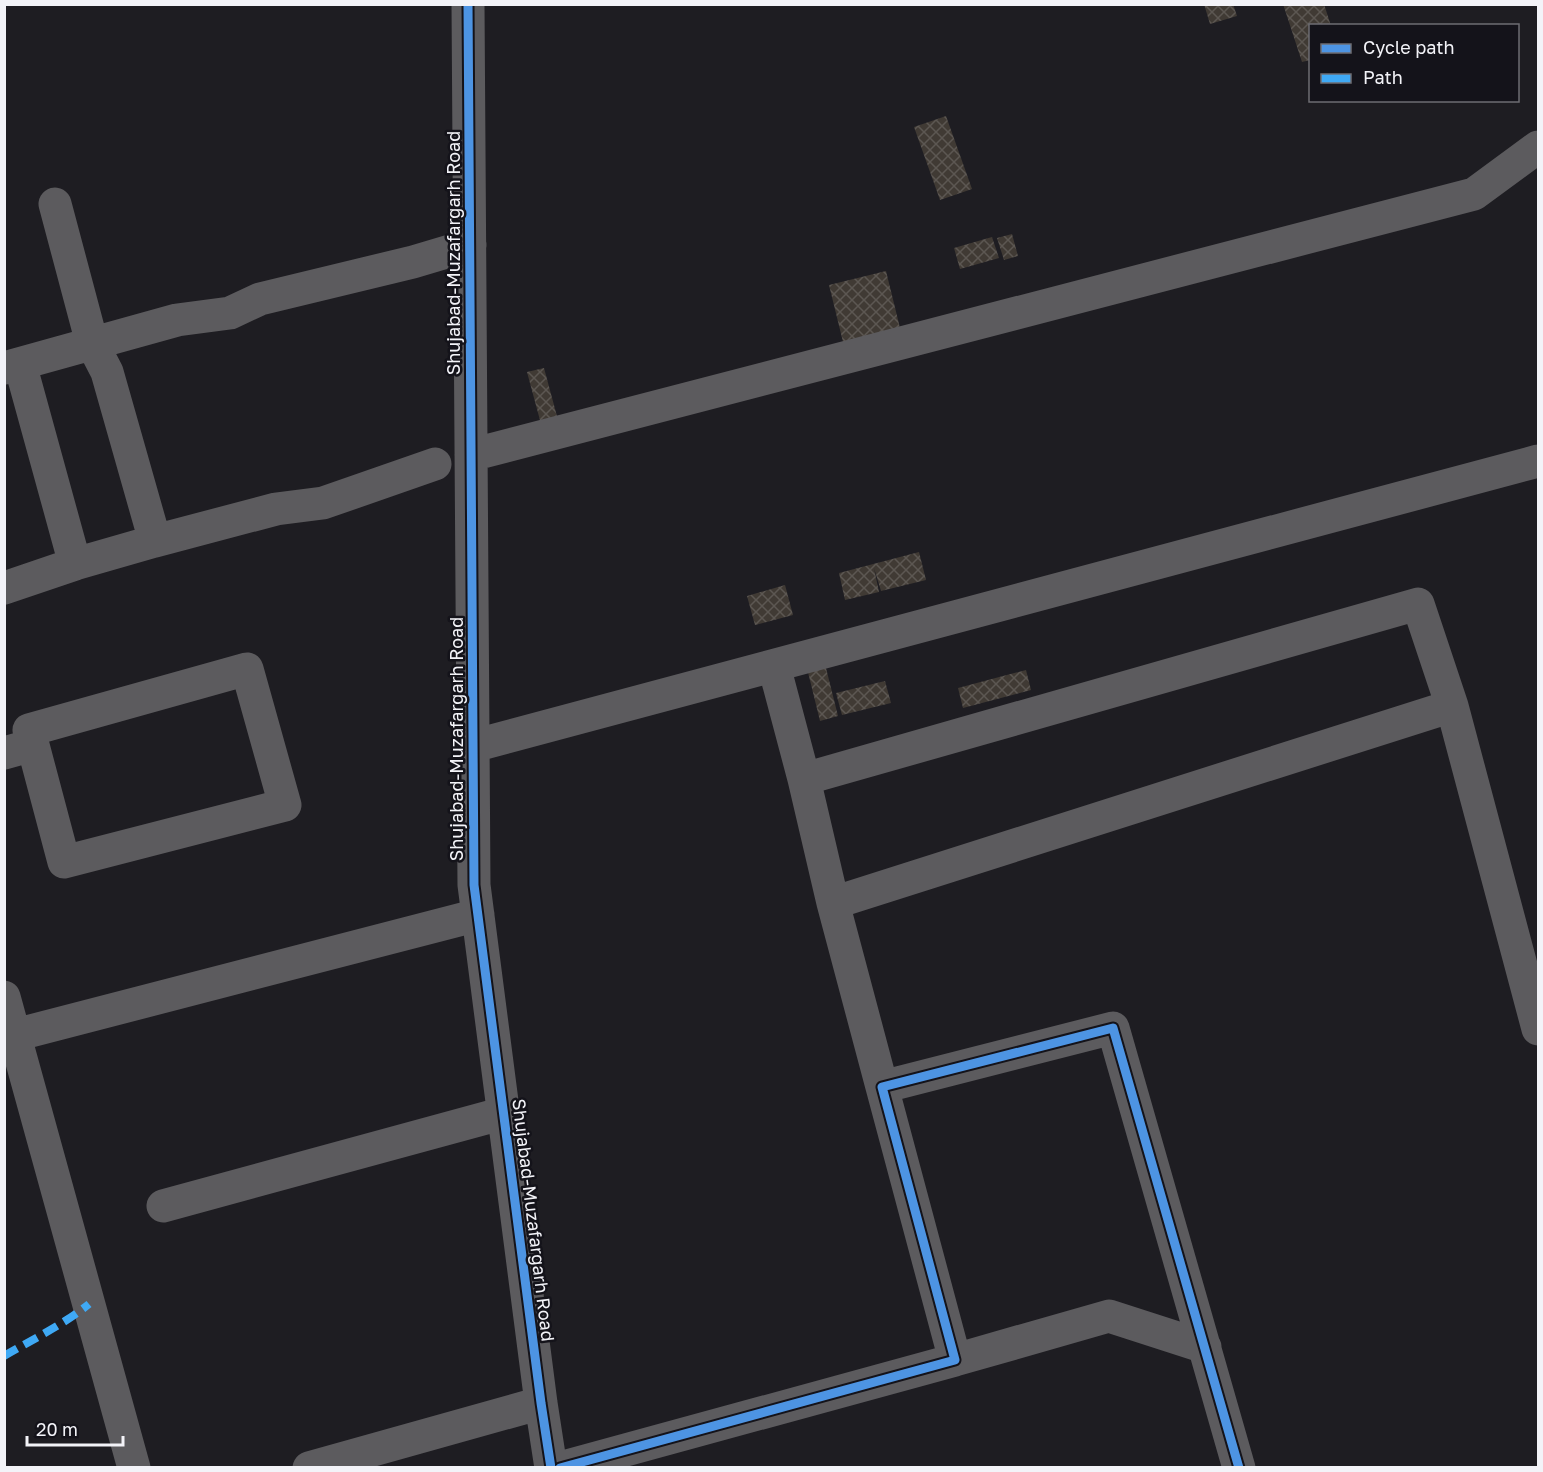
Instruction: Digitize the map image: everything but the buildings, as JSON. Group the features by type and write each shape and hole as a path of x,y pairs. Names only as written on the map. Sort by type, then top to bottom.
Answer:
{"street":[{"name":"Shujabad-Muzafargarh Road","path":"468,4 474,885 551,1467"},
{"path":"471,455 1474,194 1539,147"},
{"path":"55,204 92,343 107,372 155,541"},
{"path":"75,564 12,366 177,320 230,313 261,298 413,262 470,245"},
{"path":"473,746 1539,461"},
{"path":"4,588 75,564 155,541 276,509 323,503 435,464"},
{"path":"804,779 1418,604 1452,706 1538,1023"},
{"path":"774,666 804,779 833,903 955,1360"},
{"path":"247,669 285,806 64,862 19,749 29,730 247,669"},
{"path":"833,903 1452,706"},
{"path":"15,1035 478,915"},
{"path":"4,997 134,1467"},
{"path":"882,1087 1113,1028 1239,1467"},
{"path":"163,1206 504,1113"},
{"path":"560,1467 1108,1316 1204,1347"},
{"path":"309,1467 541,1403"}],"marked path":[{"path":"4,1356 89,1304"}],"cycle path":[{"path":"468,4 474,885 551,1468"},
{"path":"560,1468 955,1360 882,1087 1113,1028 1239,1468"}]}
